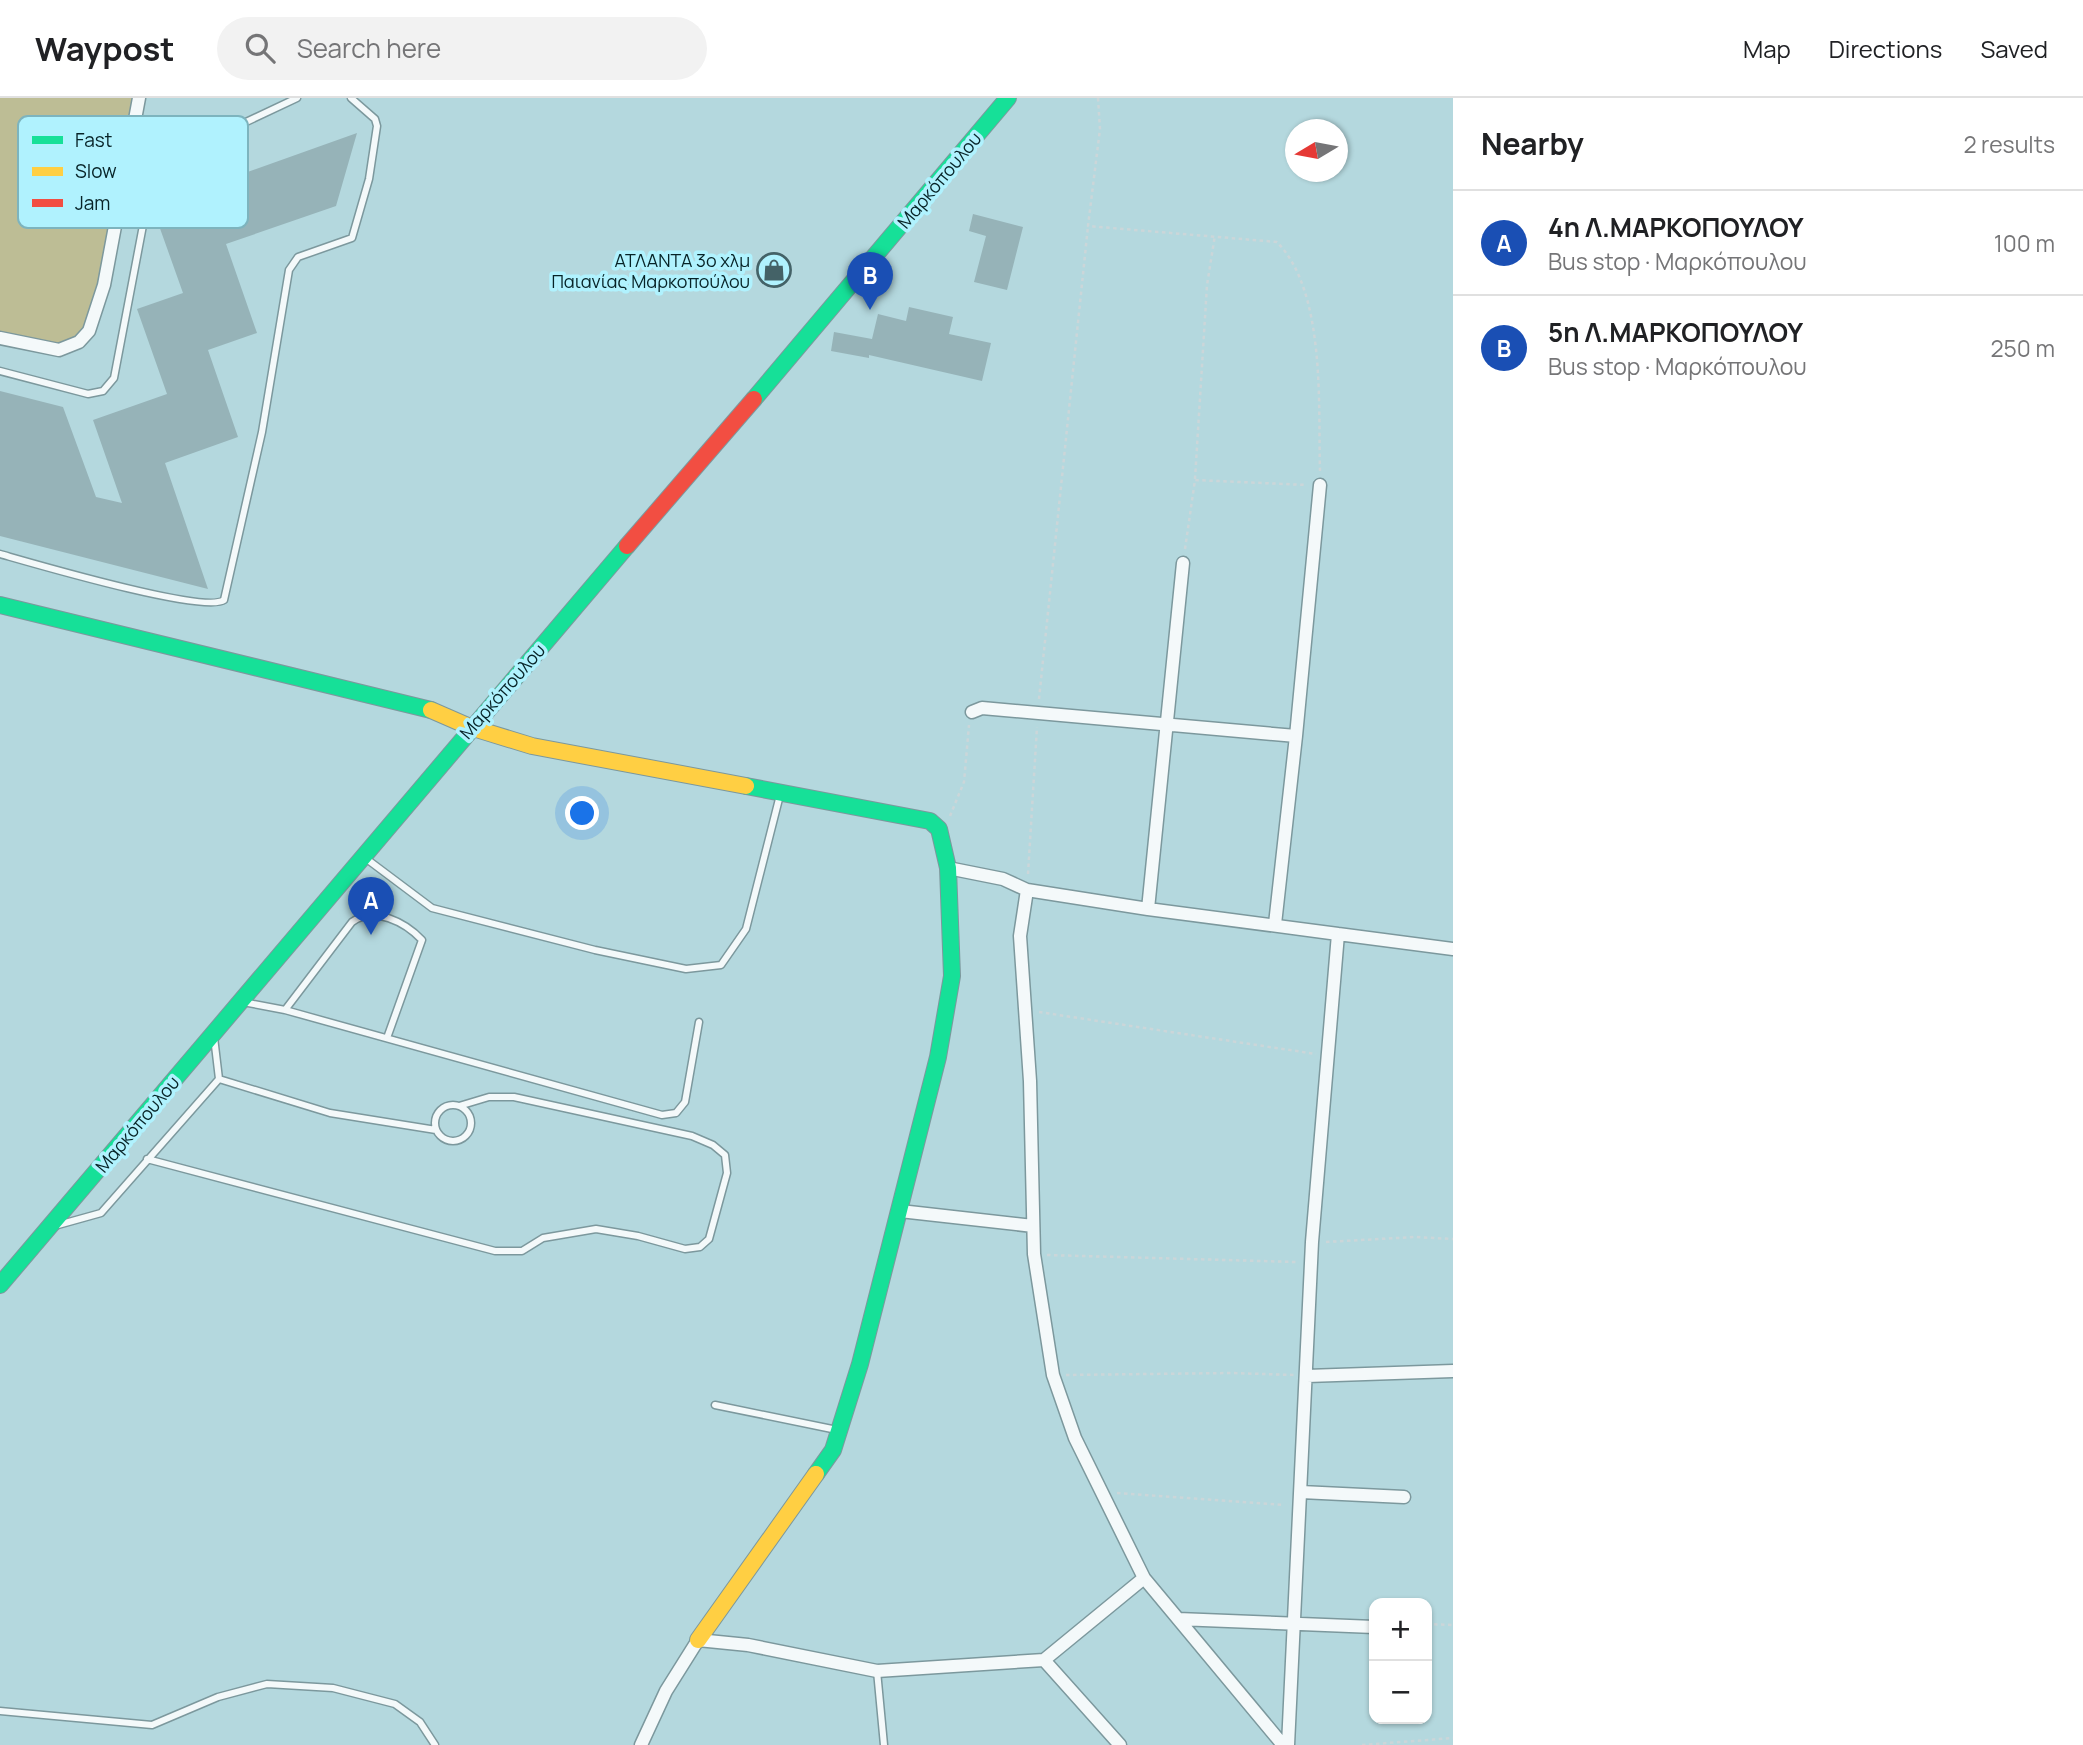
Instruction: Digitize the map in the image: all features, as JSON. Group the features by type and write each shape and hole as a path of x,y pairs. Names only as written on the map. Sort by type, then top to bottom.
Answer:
{"street":[{"path":"136,116 139,98"},
{"name":"Μαρκόπουλου","path":"0,1285 470,727 778,371 1007,98"},
{"path":"0,338 59,350 79,342 89,331 104,285 115,228"},
{"path":"1275,924 1320,485"},
{"path":"1148,909 1183,563"},
{"path":"0,605 432,710 470,727 532,746 930,821 939,829 948,868 952,976 938,1057 860,1364 832,1450 698,1640 666,1691 641,1745"},
{"path":"972,712 982,708 1296,736"},
{"path":"948,868 1003,879 1027,890 1148,909 1453,949"},
{"path":"1027,890 1020,936 1034,1254 1053,1375 1075,1438 1144,1578 1285,1745"},
{"path":"1285,1745 1294,1623 1312,1242 1339,934"},
{"path":"900,1211 1033,1226"},
{"path":"1307,1376 1453,1371"},
{"path":"1301,1492 1404,1497"},
{"path":"698,1640 748,1645 877,1671 1044,1660 1144,1578"},
{"path":"1178,1619 1369,1627"},
{"path":"1044,1660 1120,1745"}],"lane":[{"path":"248,121 297,98"},
{"path":"0,554 146,592 207,604 224,600 262,432 289,270 298,257 352,238 364,199 377,127 375,119 351,98"},
{"path":"0,372 88,394 107,387 114,378 142,228"},
{"path":"363,856 432,908 595,950 686,969 706,968 721,965 746,929 781,793"},
{"path":"285,1010 352,922 361,915 373,914 394,921 422,940 387,1038"},
{"path":"239,1002 285,1010 662,1115 676,1113 685,1102 699,1022"},
{"path":"50,1227 101,1213 219,1079 213,1033"},
{"path":"219,1079 330,1113 436,1130 449,1142 466,1136 471,1119 459,1106"},
{"path":"147,1159 495,1251 522,1251 543,1238 596,1229 638,1236 685,1249 700,1247 709,1239 727,1173 725,1155 713,1145 692,1136 514,1097 489,1097 442,1108 435,1118 436,1130"},
{"path":"716,1405 838,1431"},
{"path":"877,1671 884,1745"},
{"path":"0,1711 152,1725 218,1697 267,1684 333,1688 395,1704 420,1722 435,1745"}],"path":[{"path":"1027,890 1037,713 1100,129 1098,98"},
{"path":"1088,226 1277,242 1290,256 1312,324 1317,381 1320,485 1195,480"},
{"path":"1183,563 1195,480 1207,285 1216,235"},
{"path":"939,829 954,812 964,782 972,712"},
{"path":"1025,1010 1329,1055"},
{"path":"1312,1242 1415,1237 1453,1239"},
{"path":"1034,1254 1154,1260 1312,1262"},
{"path":"1053,1375 1231,1373 1307,1376"},
{"path":"1103,1492 1299,1506"},
{"path":"1432,1624 1453,1625"},
{"path":"1362,1745 1453,1738"}],"green space":[{"path":"0,98 133,98 130,116 18,116 18,228 109,228 95,300 88,320 79,333 70,341 47,344 0,331"}],"building":[{"path":"357,133 336,206 226,244 257,333 208,350 238,437 165,463 208,589 0,536 0,391 63,407 96,497 122,503 93,420 167,394 137,309 183,293 160,228 248,228 248,172"},
{"path":"973,214 1023,227 1007,290 974,282 986,236 969,231"},
{"path":"909,307 953,317 949,334 991,343 982,381 869,355 869,358 831,351 834,332 872,339 878,314 906,321"}],"traffic: fast":[{"path":"754,399 1008,98"},
{"path":"0,1285 627,546"},
{"path":"0,605 431,710"},
{"path":"746,786 930,821 939,829 948,868 952,976 938,1057 860,1364 833,1450 816,1474"}],"traffic: slow":[{"path":"431,710 470,727 532,746 746,786"},
{"path":"698,1640 816,1474"}],"traffic: jam":[{"path":"627,546 754,399"}],"place":[{"name":"ΑΤΛΑΝΤΑ 3ο χλμ Παιανίας Μαρκοπούλου","path":"774,270"},
{"name":"5η Λ.ΜΑΡΚΟΠΟΥΛΟΥ","path":"870,310"},
{"name":"4η Λ.ΜΑΡΚΟΠΟΥΛΟΥ","path":"371,935"}]}
